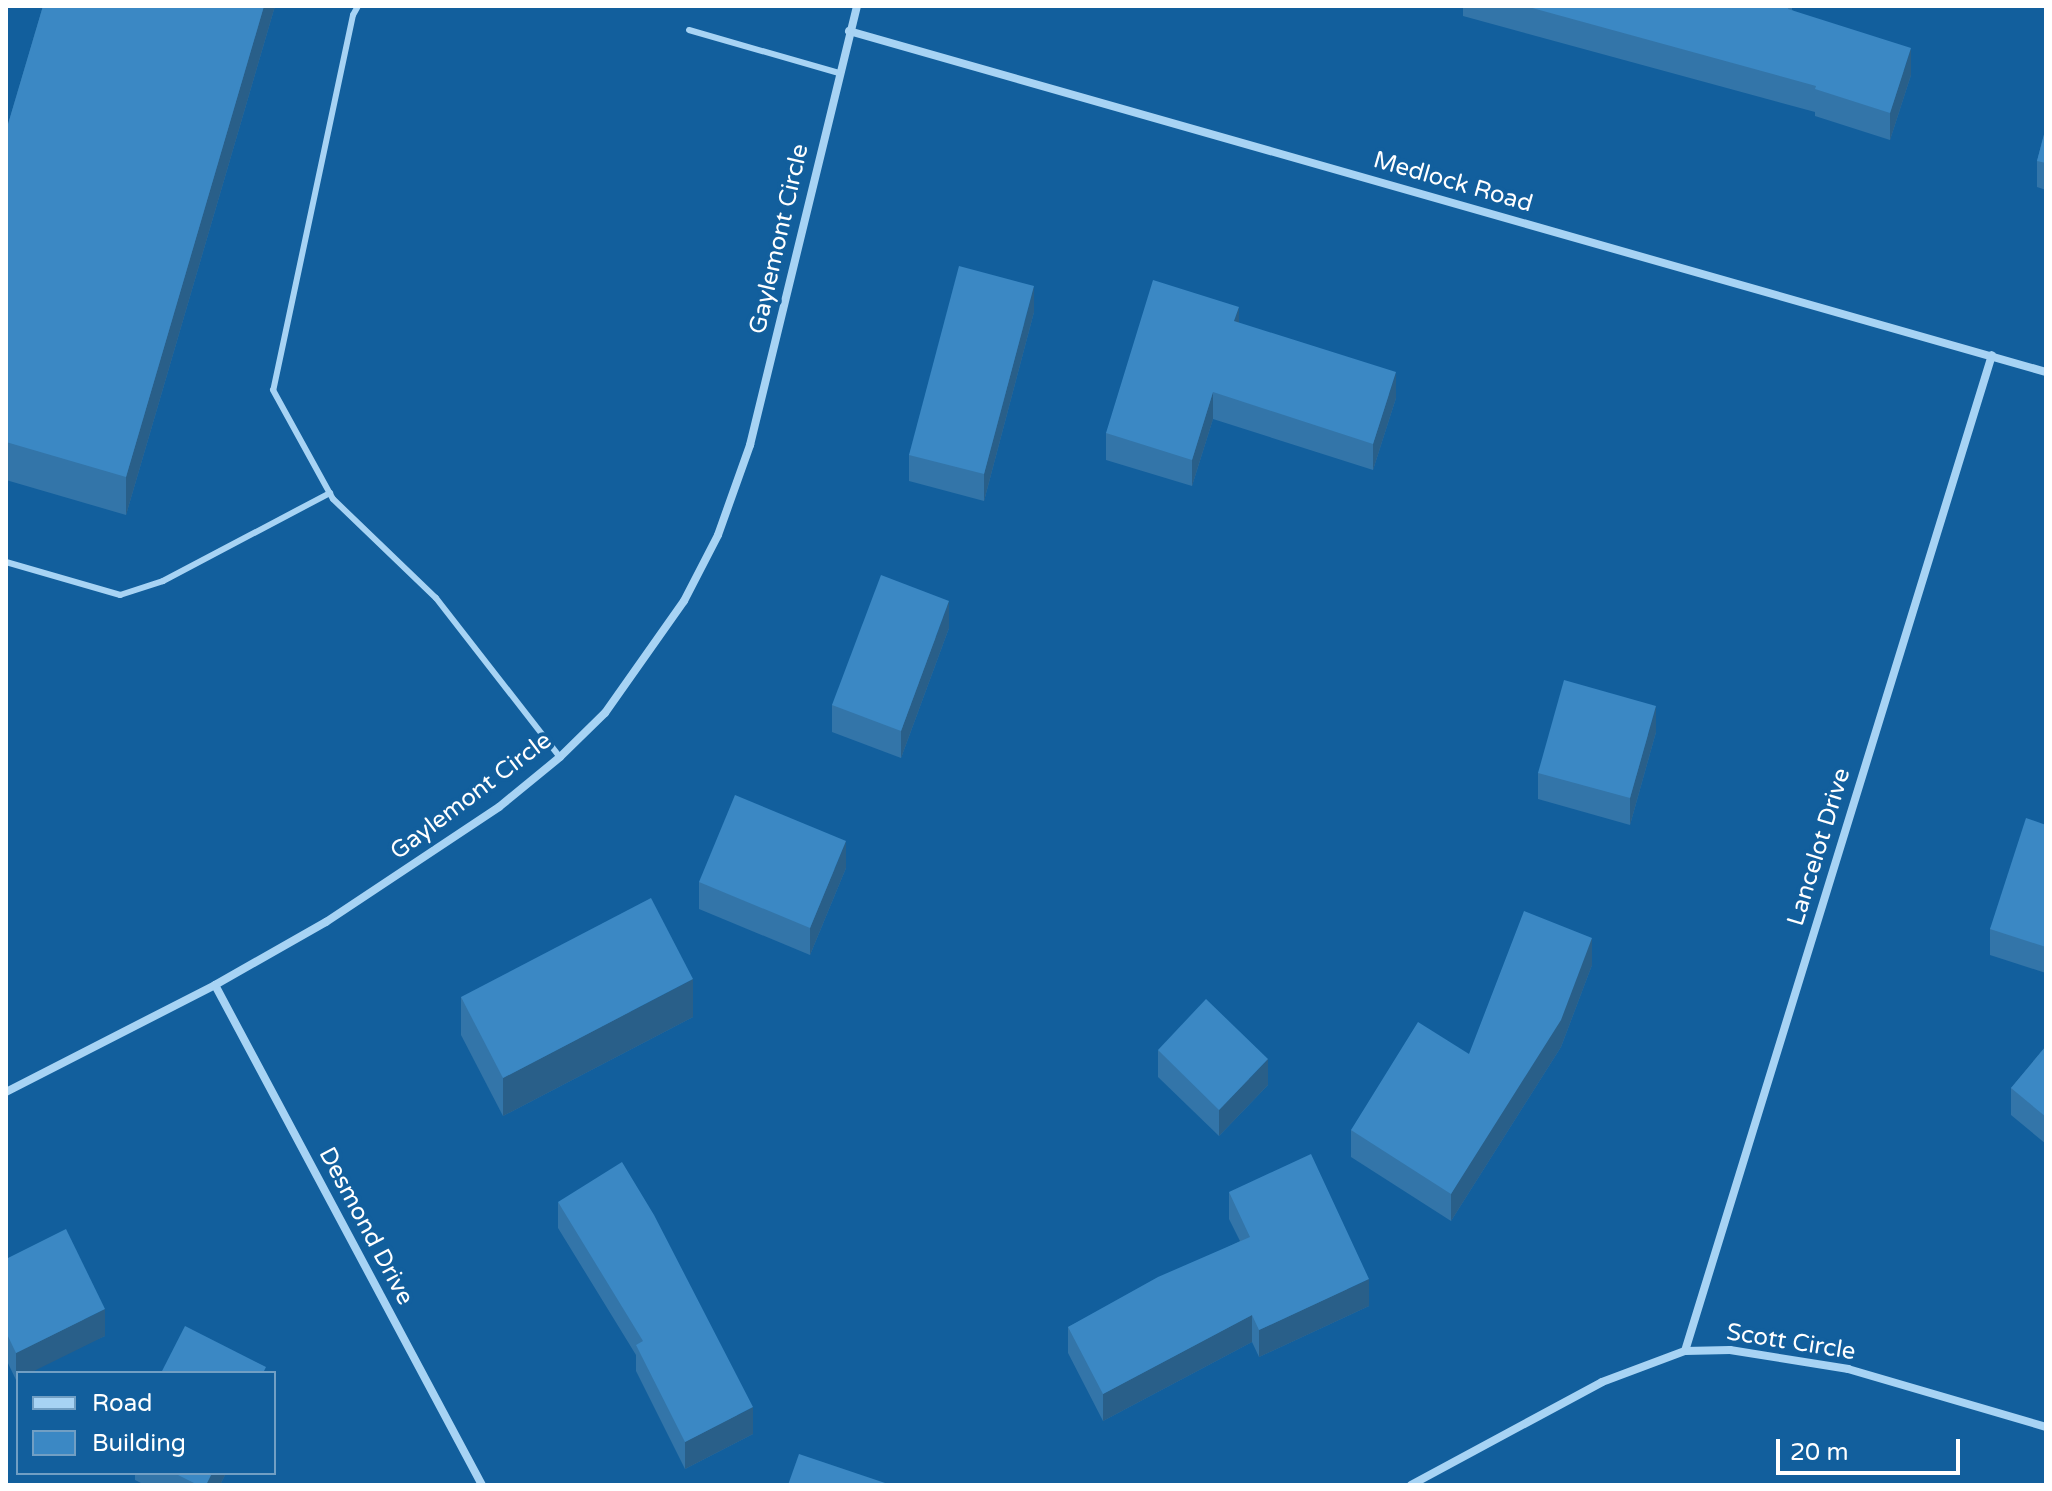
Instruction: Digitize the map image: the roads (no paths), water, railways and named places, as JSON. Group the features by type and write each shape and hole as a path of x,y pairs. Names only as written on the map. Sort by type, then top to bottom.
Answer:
{"street":[{"name":"Gaylemont Circle","path":"6,1092 215,985 326,922 499,807 560,757 605,713 684,601 718,535 750,445 857,6"},
{"name":"Medlock Road","path":"849,31 2046,372"},
{"name":"Lancelot Drive","path":"1685,1351 1992,355"},
{"name":"Desmond Drive","path":"215,985 482,1485"},
{"name":"Scott Circle","path":"1411,1485 1602,1382 1685,1351 1730,1350 1848,1369 2046,1427"}],"lane":[{"path":"358,6 353,15 273,390 330,493 436,598 560,757"},
{"path":"689,30 839,73"},
{"path":"6,562 120,595 163,581 330,493"}]}
